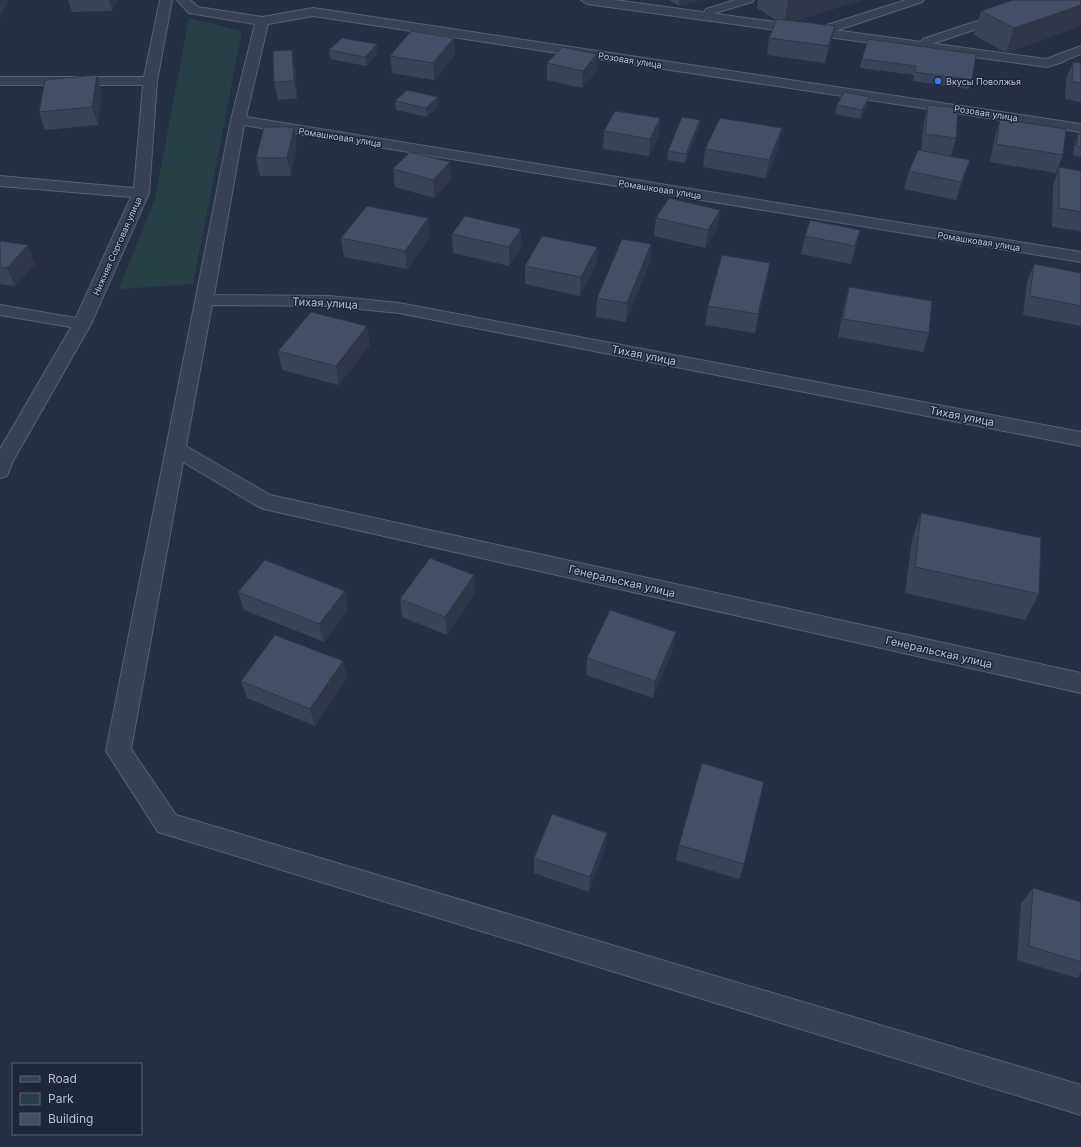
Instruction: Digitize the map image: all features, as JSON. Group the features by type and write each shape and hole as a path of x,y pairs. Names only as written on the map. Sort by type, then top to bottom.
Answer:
{"street":[{"name":"Нижняя Сорговая улица","path":"1,464 82,324 141,193 150,81 166,0"},
{"name":"Розовая улица","path":"183,0 194,10 262,21 312,12 1081,128"},
{"path":"592,0 1047,63 1058,59"},
{"path":"262,21 238,120 118,751 167,824 1081,1100"},
{"path":"0,81 150,81"},
{"name":"Ромашковая улица","path":"238,120 1081,257"},
{"path":"0,181 141,193"},
{"name":"Тихая улица","path":"204,300 329,301 399,308 1081,439"},
{"name":"Генеральская улица","path":"176,449 264,501 1081,683"}],"lane":[{"path":"708,16 710,11 748,0"},
{"path":"828,32 831,28 918,0"},
{"path":"925,46 927,42 1052,0"},
{"path":"1058,59 1081,50"},
{"path":"1058,59 1081,62"},
{"path":"0,310 82,324"}],"green space":[{"path":"189,18 242,31 193,284 119,289 155,199"}],"building":[{"path":"1013,0 1081,0 1081,5 1014,28 981,11"},
{"path":"777,19 835,26 828,46 769,38"},
{"path":"411,31 454,38 433,63 390,56"},
{"path":"342,38 377,44 365,57 329,50"},
{"path":"868,39 976,54 972,80 915,72 916,66 862,59"},
{"path":"562,47 597,54 583,71 547,63"},
{"path":"292,50 294,81 274,82 273,51"},
{"path":"1073,62 1081,63 1081,83 1072,82"},
{"path":"97,75 92,107 39,112 45,80"},
{"path":"407,90 438,97 426,108 395,101"},
{"path":"844,92 869,97 862,110 837,105"},
{"path":"928,105 958,108 956,138 925,134"},
{"path":"615,111 660,118 650,139 604,131"},
{"path":"682,117 700,120 686,154 668,151"},
{"path":"720,118 782,128 769,160 705,149"},
{"path":"1000,119 1066,129 1063,155 996,144"},
{"path":"264,127 294,127 287,158 256,158"},
{"path":"1078,134 1081,134 1081,147 1077,146"},
{"path":"918,150 970,160 961,182 909,171"},
{"path":"410,152 450,162 433,180 393,169"},
{"path":"1059,167 1081,171 1081,212 1059,208"},
{"path":"669,198 720,210 708,230 656,218"},
{"path":"367,206 428,218 405,251 341,238"},
{"path":"465,216 521,229 509,247 452,234"},
{"path":"810,220 860,230 855,246 805,236"},
{"path":"542,236 597,247 581,277 525,266"},
{"path":"622,239 651,244 627,303 597,298"},
{"path":"0,241 28,245 7,268 0,267"},
{"path":"722,255 770,263 758,314 708,306"},
{"path":"1034,264 1081,273 1081,306 1030,296"},
{"path":"849,287 932,301 929,333 843,319"},
{"path":"311,312 367,326 336,366 278,351"},
{"path":"921,513 1041,538 1039,594 915,567"},
{"path":"430,558 474,575 445,617 400,599"},
{"path":"265,560 345,591 319,624 238,592"},
{"path":"610,610 676,632 655,681 587,658"},
{"path":"275,635 343,661 310,709 241,681"},
{"path":"702,763 764,782 744,864 679,845"},
{"path":"552,814 607,833 590,877 534,858"},
{"path":"1033,888 1081,902 1081,962 1029,946"}],"place":[{"name":"Вкусы Поволжья","path":"938,81"}]}
